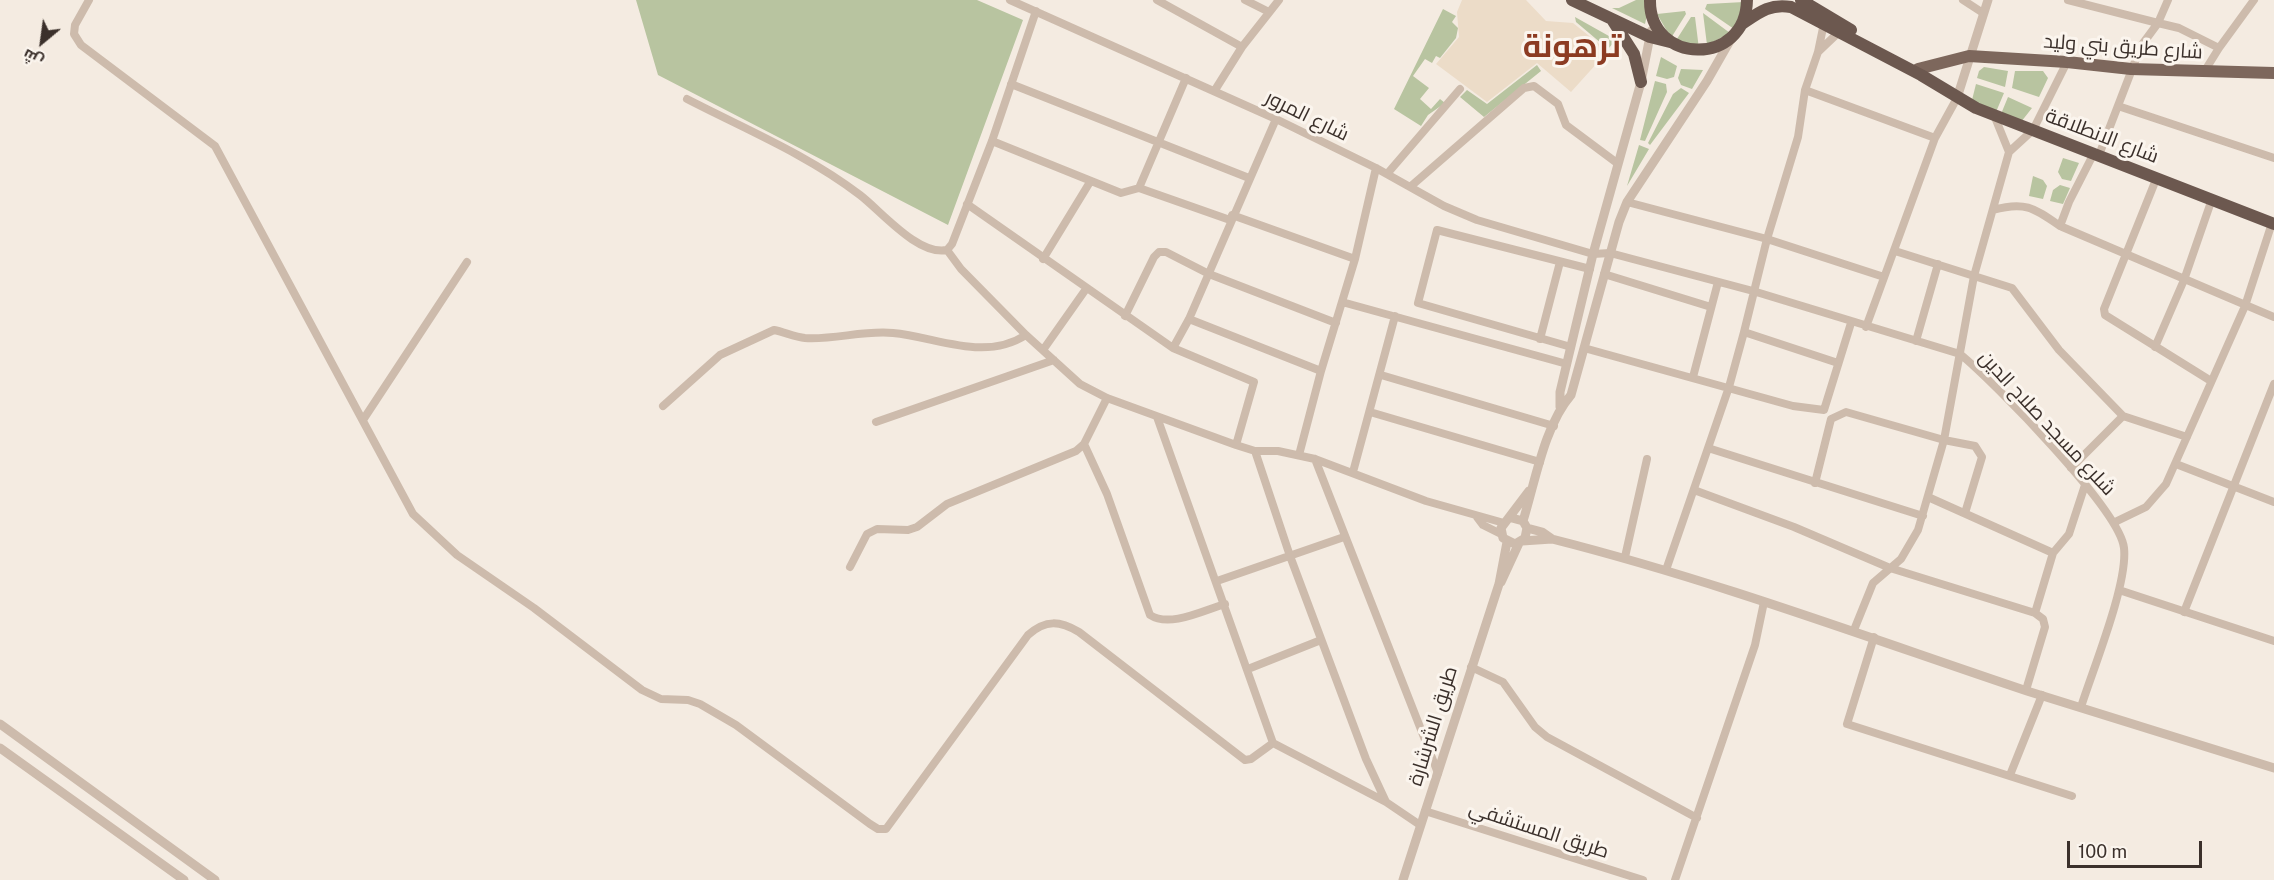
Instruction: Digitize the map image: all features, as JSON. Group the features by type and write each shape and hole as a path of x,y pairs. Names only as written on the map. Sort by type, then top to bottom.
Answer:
{"highway":[{"path":"1572,0 1650,37 1699,50 1720,45 1731,39 1742,24 1762,10 1782,5 1803,12 1920,72"},
{"path":"1650,0 1653,20 1672,43"},
{"path":"1742,24 1747,0"},
{"path":"1801,0 1920,72"},
{"path":"1610,18 1620,29 1634,54 1641,82"},
{"name":"شارع الانطلاقة","path":"1920,72 1957,98 1994,115 2273,224"}],"main road":[{"name":"شارع طريق بني وليد","path":"1920,72 1970,56 2067,62 2131,69 2204,73 2274,73"}],"street":[{"path":"89,0 75,25 74,34 81,45 215,146 413,514 457,555 534,608 642,690 661,699 688,700 718,715 878,829 886,829 891,825 1028,635 1046,623 1056,622 1079,632 1245,760 1251,759 1273,743"},
{"name":"شارع المرور","path":"1010,0 1215,90 1376,168 1444,206 1477,220 1593,254"},
{"path":"1157,0 1242,47"},
{"path":"1245,0 1269,12"},
{"path":"1215,90 1242,47 1279,0"},
{"path":"1963,0 1983,13"},
{"path":"1866,327 1935,138 1957,98 1988,0"},
{"path":"2068,0 2179,28 2219,48"},
{"path":"2060,226 2069,202 2096,154 2118,106 2141,46 2158,23 2168,0"},
{"path":"2204,73 2254,0"},
{"path":"687,99 834,178 860,195 903,233 922,244 941,251 947,250 952,244 992,141 1036,11"},
{"path":"1499,584 1527,535 1525,524 1530,490 1560,407 1560,392 1593,254 1641,82 1653,20"},
{"path":"1666,570 1729,387 1767,239 1798,137 1805,90 1818,52 1824,23"},
{"path":"1818,52 1839,32"},
{"path":"1560,407 1571,395 1618,222 1627,202 1707,81 1731,39"},
{"path":"1854,630 1873,583 1908,549 1923,516 1944,440 1974,276 2009,152 2033,130 2067,62"},
{"path":"1139,188 1186,78"},
{"path":"1011,84 1249,178"},
{"path":"1410,187 1524,88 1534,86 1558,104 1566,125 1617,163"},
{"path":"1387,174 1460,89"},
{"path":"1805,90 1935,138"},
{"path":"2118,106 2274,158"},
{"path":"1994,115 2009,152"},
{"path":"1173,348 1189,320 1276,119"},
{"path":"992,141 1121,193 1139,188 1355,259"},
{"path":"1299,455 1321,370 1355,259 1376,168"},
{"path":"2157,177 2104,309 2105,315 2211,381"},
{"path":"1043,259 1090,182"},
{"path":"2155,347 2184,280 2212,199"},
{"path":"1627,202 1767,239 1884,277"},
{"path":"967,204 1173,348 1254,382 1236,445"},
{"path":"1993,210 2015,204 2030,207 2060,226 2125,256 2274,317"},
{"path":"2115,522 2146,507 2166,483 2245,306 2273,224"},
{"path":"1571,347 1418,303 1437,230 1590,269"},
{"path":"947,250 961,269 1026,335 1080,384 1107,398 1255,451 1299,455 1353,471 1426,501 1477,518 1483,525 1504,538 1521,542 1552,539 1625,557 1854,630 2026,690 2274,768"},
{"path":"1894,251 2017,292 2059,350 2123,416 2187,437"},
{"path":"1125,316 1159,252 1166,252 1209,274 1336,323"},
{"name":"شلرع مسجد صلاح الدين","path":"1593,254 1610,253 1753,291 1851,323 1960,354 1978,369 2085,484 2115,522 2124,547 2125,563 2119,590 2081,707"},
{"path":"363,420 467,262"},
{"path":"1540,339 1560,262"},
{"path":"1916,341 1938,264"},
{"path":"1604,274 1711,307"},
{"path":"1693,377 1718,282"},
{"path":"1043,350 1086,289"},
{"path":"1342,302 1567,364"},
{"path":"1353,471 1381,375 1395,316"},
{"path":"1189,320 1321,370"},
{"path":"1584,348 1793,406 1824,410 1851,323"},
{"path":"663,406 720,355 774,330 804,338 891,332 960,347 997,348 1012,345 1026,335"},
{"path":"1744,332 1838,363"},
{"path":"876,422 1054,360"},
{"path":"1381,375 1554,426"},
{"path":"2184,612 2274,384"},
{"path":"850,567 867,534 877,529 908,530 916,527 947,504 1076,451 1084,444 1107,398"},
{"path":"1370,412 1540,462"},
{"path":"1815,483 1831,418 1845,412 1944,440 1975,446 1982,457 1965,513"},
{"path":"2071,468 2123,416"},
{"path":"1157,417 1218,581 1273,743 1386,802 1420,825"},
{"path":"1084,444 1107,494 1150,615 1157,619 1168,620 1226,604"},
{"path":"1708,448 1923,516"},
{"path":"1255,451 1321,640 1386,802"},
{"path":"1315,459 1438,773"},
{"path":"1625,557 1647,459"},
{"path":"2176,464 2274,502"},
{"path":"2035,613 2053,553 2069,534 2085,484"},
{"path":"1499,584 1508,521 1530,490"},
{"path":"1694,490 1794,527 1890,568 2035,613 2043,619 2045,627 2026,690"},
{"path":"1928,497 2053,553"},
{"path":"1477,518 1484,516 1525,524 1552,539"},
{"path":"1218,581 1344,537"},
{"name":"طريق الشرشارة","path":"1403,880 1499,584"},
{"path":"2119,590 2274,641"},
{"path":"1675,880 1755,645 1764,602"},
{"path":"1874,637 1847,724 2072,796"},
{"path":"1248,669 1321,640"},
{"path":"1471,667 1503,682 1535,727 1547,736 1698,818"},
{"path":"2010,775 2042,695"},
{"path":"0,724 215,880"},
{"path":"0,748 184,880"},
{"name":"طريق المستشفي","path":"1425,811 1643,880"}],"green space":[{"path":"636,0 977,0 1023,20 948,225 658,75"},
{"path":"1636,0 1644,0 1647,15 1645,24 1612,8 1619,8"},
{"path":"1744,2 1734,29 1705,9 1707,4"},
{"path":"1443,9 1456,16 1452,22 1458,28 1456,38 1440,58 1436,56 1432,63 1425,59 1413,76 1429,88 1420,99 1431,109 1440,99 1445,103 1428,115 1421,126 1394,109"},
{"path":"1685,11 1686,14 1671,38 1657,14"},
{"path":"1703,13 1730,33 1707,45"},
{"path":"1575,17 1616,40 1608,49 1576,22"},
{"path":"1691,17 1695,17 1699,49 1675,42"},
{"path":"1661,57 1677,66 1674,77 1667,79 1656,76"},
{"path":"1537,65 1541,71 1484,117 1460,97 1467,90 1487,104"},
{"path":"1984,67 2008,71 2005,87 1977,78 1979,71"},
{"path":"1681,69 1703,70 1692,89 1681,85 1678,78"},
{"path":"2015,71 2043,71 2048,78 2039,97 2012,88"},
{"path":"1655,81 1666,84 1667,92 1645,141 1640,140"},
{"path":"1976,84 2004,93 1996,112 1972,100"},
{"path":"1681,88 1689,93 1650,145 1648,143 1673,94"},
{"path":"2008,97 2032,108 2021,122 2001,114"},
{"path":"1639,145 1649,149 1627,186"},
{"path":"2063,158 2079,163 2071,181 2062,179 2058,172"},
{"path":"2033,176 2043,180 2047,186 2043,199 2029,196"},
{"path":"2060,185 2070,188 2063,204 2050,201 2053,190"}],"shaded area":[{"path":"1462,0 1526,0 1546,21 1573,23 1608,51 1571,92 1537,63 1487,102 1436,64 1459,37 1457,12"}],"district":[{"name":"ترهونة","path":"1572,47"}]}
